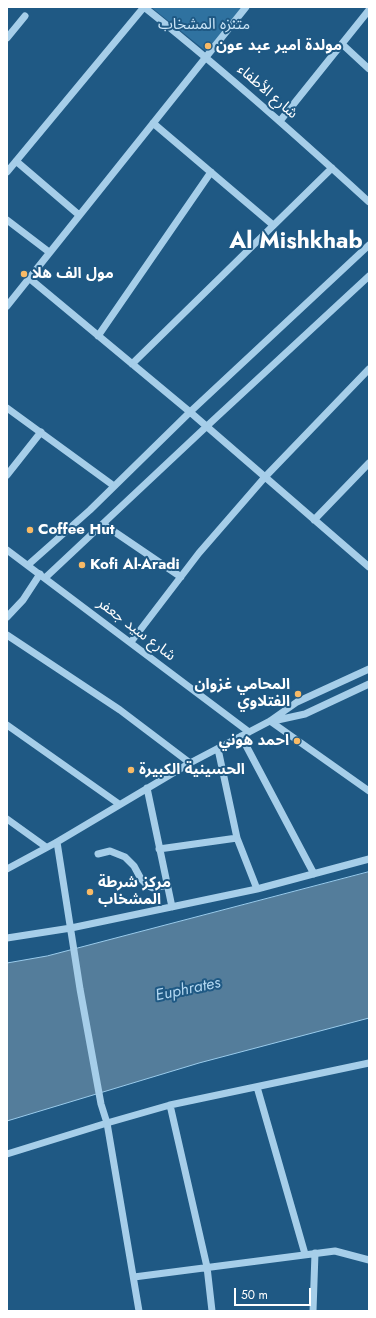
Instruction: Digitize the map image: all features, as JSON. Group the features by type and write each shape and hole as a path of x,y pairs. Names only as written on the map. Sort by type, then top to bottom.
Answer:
{"street":[{"name":"شارع الأطفاء","path":"144,7 207,57 369,202"},
{"path":"7,172 144,7"},
{"path":"7,306 48,252 246,7"},
{"path":"280,121 369,10"},
{"path":"7,38 25,16"},
{"path":"342,44 369,69"},
{"path":"152,123 273,225"},
{"path":"16,160 79,215"},
{"path":"132,364 332,168"},
{"path":"98,336 211,172"},
{"path":"7,220 48,252"},
{"path":"28,565 90,510 190,412 369,245"},
{"path":"7,617 43,576 103,524 206,426 369,276"},
{"path":"29,278 190,412 369,567"},
{"path":"131,642 200,553 265,477 369,368"},
{"path":"7,408 114,486"},
{"path":"7,475 41,432"},
{"path":"314,520 369,463"},
{"path":"103,524 181,577"},
{"name":"شارع سيد جعفر","path":"7,550 249,732"},
{"path":"7,635 120,710 190,764"},
{"path":"7,868 57,842 147,788 270,721 297,702 369,669"},
{"path":"270,721 305,714 369,684"},
{"path":"270,721 369,791"},
{"path":"7,725 119,804"},
{"path":"241,736 314,874"},
{"path":"218,749 238,838 257,889"},
{"path":"147,788 172,907"},
{"path":"7,819 46,847"},
{"path":"159,849 238,838"},
{"path":"57,842 101,1104 107,1123 139,1311"},
{"path":"98,854 110,851 125,857 134,866 141,879 148,886 154,888 167,886"},
{"path":"7,938 71,928 257,889 369,859"},
{"path":"7,1154 170,1105 369,1063"},
{"path":"256,1087 305,1254"},
{"path":"170,1105 207,1267 211,1311"},
{"path":"134,1276 335,1251 369,1260"},
{"path":"313,1311 315,1253"}],"green space":[{"name":"متنزه المشخاب","path":"151,7 243,7 207,52"}],"water":[{"name":"Euphrates","path":"369,872 369,1018 199,1063 7,1121 7,963 47,956"}],"place":[{"name":"مولدة امير عبد عون","path":"208,46"},
{"name":"مول الف هلا","path":"24,274"},
{"name":"Coffee Hut","path":"30,530"},
{"name":"Kofi Al-Aradi","path":"82,565"},
{"name":"المحامي غزوان الفتلاوي","path":"298,694"},
{"name":"احمد هوني","path":"297,741"},
{"name":"الحسينية الكبيرة","path":"131,770"},
{"name":"مركز شرطة المشخاب","path":"90,892"}],"district":[{"name":"Al Mishkhab","path":"296,242"}]}
